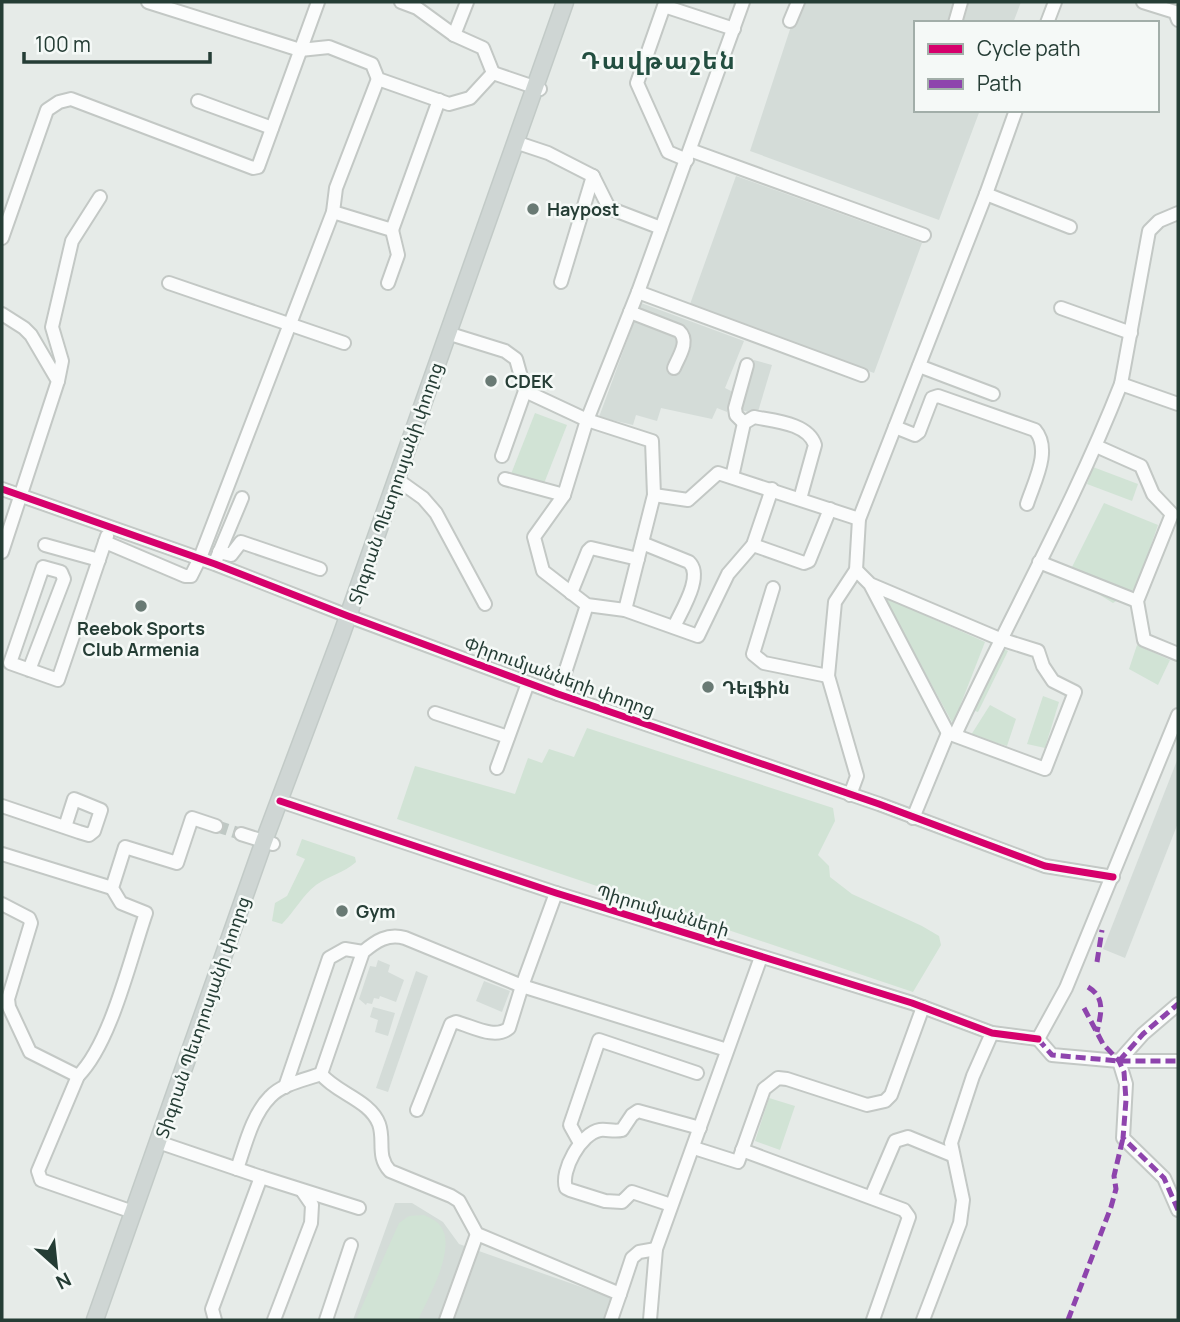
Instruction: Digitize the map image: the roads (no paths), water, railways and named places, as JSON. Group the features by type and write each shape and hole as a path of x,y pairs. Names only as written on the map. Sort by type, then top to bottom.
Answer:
{"main road":[{"name":"Տիգրան Պետրոսյանի փողոց","path":"351,618 565,2"},
{"name":"Տիգրան Պետրոսյանի փողոց","path":"107,1320 162,1144 268,843 402,483 450,334 521,144 537,88 572,2"},
{"name":"Տիգրան Պետրոսյանի փողոց","path":"95,1320 133,1212 162,1144"}],"street":[{"path":"105,542 185,576 191,576 333,212 336,188 378,79 372,64 329,47 300,50 148,2"},
{"path":"2,238 47,110 60,102 71,99 253,168 258,167 318,2"},
{"path":"401,2 418,5 454,35 483,48 493,73 537,88"},
{"path":"454,35 467,2"},
{"path":"743,2 638,292 587,420 564,495 534,537 543,570 587,605 625,610 698,636 728,574 753,545 772,489"},
{"path":"790,21 797,2"},
{"path":"956,21 961,2"},
{"path":"1048,21 1055,2"},
{"path":"1143,2 1177,11"},
{"path":"734,29 664,6 637,83 668,152 689,155 924,235"},
{"path":"378,79 449,104 470,98 493,73"},
{"path":"388,283 398,255 392,230 439,100"},
{"path":"198,101 272,128"},
{"path":"850,795 857,776 828,676 835,602 856,570 859,519 1015,112"},
{"path":"521,144 548,153 593,176 609,208 661,228"},
{"path":"561,282 593,176"},
{"path":"986,194 1070,227"},
{"path":"2,552 58,381 62,361 52,327 72,242 100,197"},
{"path":"333,212 392,230"},
{"path":"913,818 951,734 1096,446 1121,384 1149,231 1153,225 1176,218"},
{"path":"169,284 344,343"},
{"path":"638,292 862,375"},
{"path":"1061,308 1130,333"},
{"path":"630,312 684,335 685,341 674,368"},
{"path":"2,314 30,335 58,381"},
{"path":"450,334 505,351 516,359 525,391 502,456"},
{"path":"744,423 736,415 735,408 747,365"},
{"path":"919,366 993,394"},
{"path":"1121,384 1178,404"},
{"path":"525,391 587,420 652,441 654,495 625,610"},
{"path":"895,427 915,435 919,432 932,398 938,396 1035,430 1044,447 1027,504"},
{"path":"732,477 744,423 748,418 792,426 809,433 816,445 800,499"},
{"path":"1096,446 1141,466 1153,494 1172,514 1137,601 1144,640 1178,654"},
{"path":"654,495 688,500 718,473 859,519"},
{"path":"505,479 564,495"},
{"path":"402,483 424,498 436,513 485,604"},
{"name":"Փիրումյանների փողոց","path":"2,489 200,558 217,558 351,618 1045,866 1113,877"},
{"path":"217,558 243,498"},
{"path":"753,545 804,563 809,561 830,509"},
{"path":"29,670 64,579 61,572 43,568 10,663 29,670 58,680 110,527"},
{"path":"217,558 231,555 241,542 320,569"},
{"path":"642,543 693,566 695,579 674,627"},
{"path":"45,545 99,560"},
{"path":"571,593 591,548 638,559"},
{"path":"1039,562 1137,601"},
{"path":"856,570 870,584 951,734 1045,769 1075,692 1053,681 1042,667 1038,651 1000,639 870,584"},
{"path":"773,588 753,654 764,663 828,676"},
{"path":"558,694 587,605"},
{"path":"497,768 528,683"},
{"path":"435,713 508,737"},
{"path":"1178,715 1066,988 1038,1039 1052,1055 1119,1061 1178,1060"},
{"name":"Պիրումյանների","path":"284,802 556,893 923,1007 992,1033 1038,1039"},
{"path":"2,806 65,827"},
{"path":"133,1212 41,1180 38,1175 78,1076 104,1037 146,913 121,903 113,888 125,847 177,863 192,818 216,826"},
{"path":"241,834 268,843"},
{"path":"2,853 113,888"},
{"path":"417,1110 451,1024 456,1022 496,1034 504,1033 509,1028 556,893"},
{"path":"2,904 29,918 32,923 8,999 22,1037 36,1057 78,1076"},
{"path":"321,1074 363,951 374,942 396,935 522,986 727,1050"},
{"path":"285,1087 329,958 345,949 363,951"},
{"path":"650,1320 656,1249 761,957"},
{"path":"1119,1061 1143,1034 1178,1004"},
{"path":"694,1148 738,1162 764,1089 778,1078 867,1105 886,1101 891,1096 923,1007"},
{"path":"923,1320 960,1223 963,1200 951,1143 958,1117 992,1033"},
{"path":"580,1143 570,1125 599,1040 697,1073"},
{"path":"1119,1061 1126,1084 1123,1138 1164,1178 1178,1210"},
{"path":"237,1169 259,1111 270,1096 285,1087 321,1074"},
{"path":"321,1074 328,1083 368,1109 379,1124 380,1153 390,1171 458,1201 477,1234 620,1294"},
{"path":"671,1205 632,1192 622,1202 605,1200 566,1188 564,1181 580,1143 596,1131 622,1130 638,1111 700,1128"},
{"path":"871,1197 895,1141 900,1137 908,1137 952,1155"},
{"path":"162,1144 359,1208"},
{"path":"742,1150 904,1210 909,1217 873,1320"},
{"path":"215,1320 212,1309 261,1177"},
{"path":"274,1320 310,1223 312,1205 303,1192"},
{"path":"446,1320 477,1234"},
{"path":"326,1320 351,1245"},
{"path":"611,1320 632,1258 639,1252 656,1249"}],"tunnel":[{"path":"216,826 241,834"}],"place":[{"name":"Haypost","path":"533,209"},
{"name":"CDEK","path":"491,381"},
{"name":"Reebok Sports Club Armenia","path":"141,606"},
{"name":"Դելֆին","path":"708,687"},
{"name":"Gym","path":"342,911"}],"district":[{"name":"Դավթաշեն","path":"659,59"}]}
